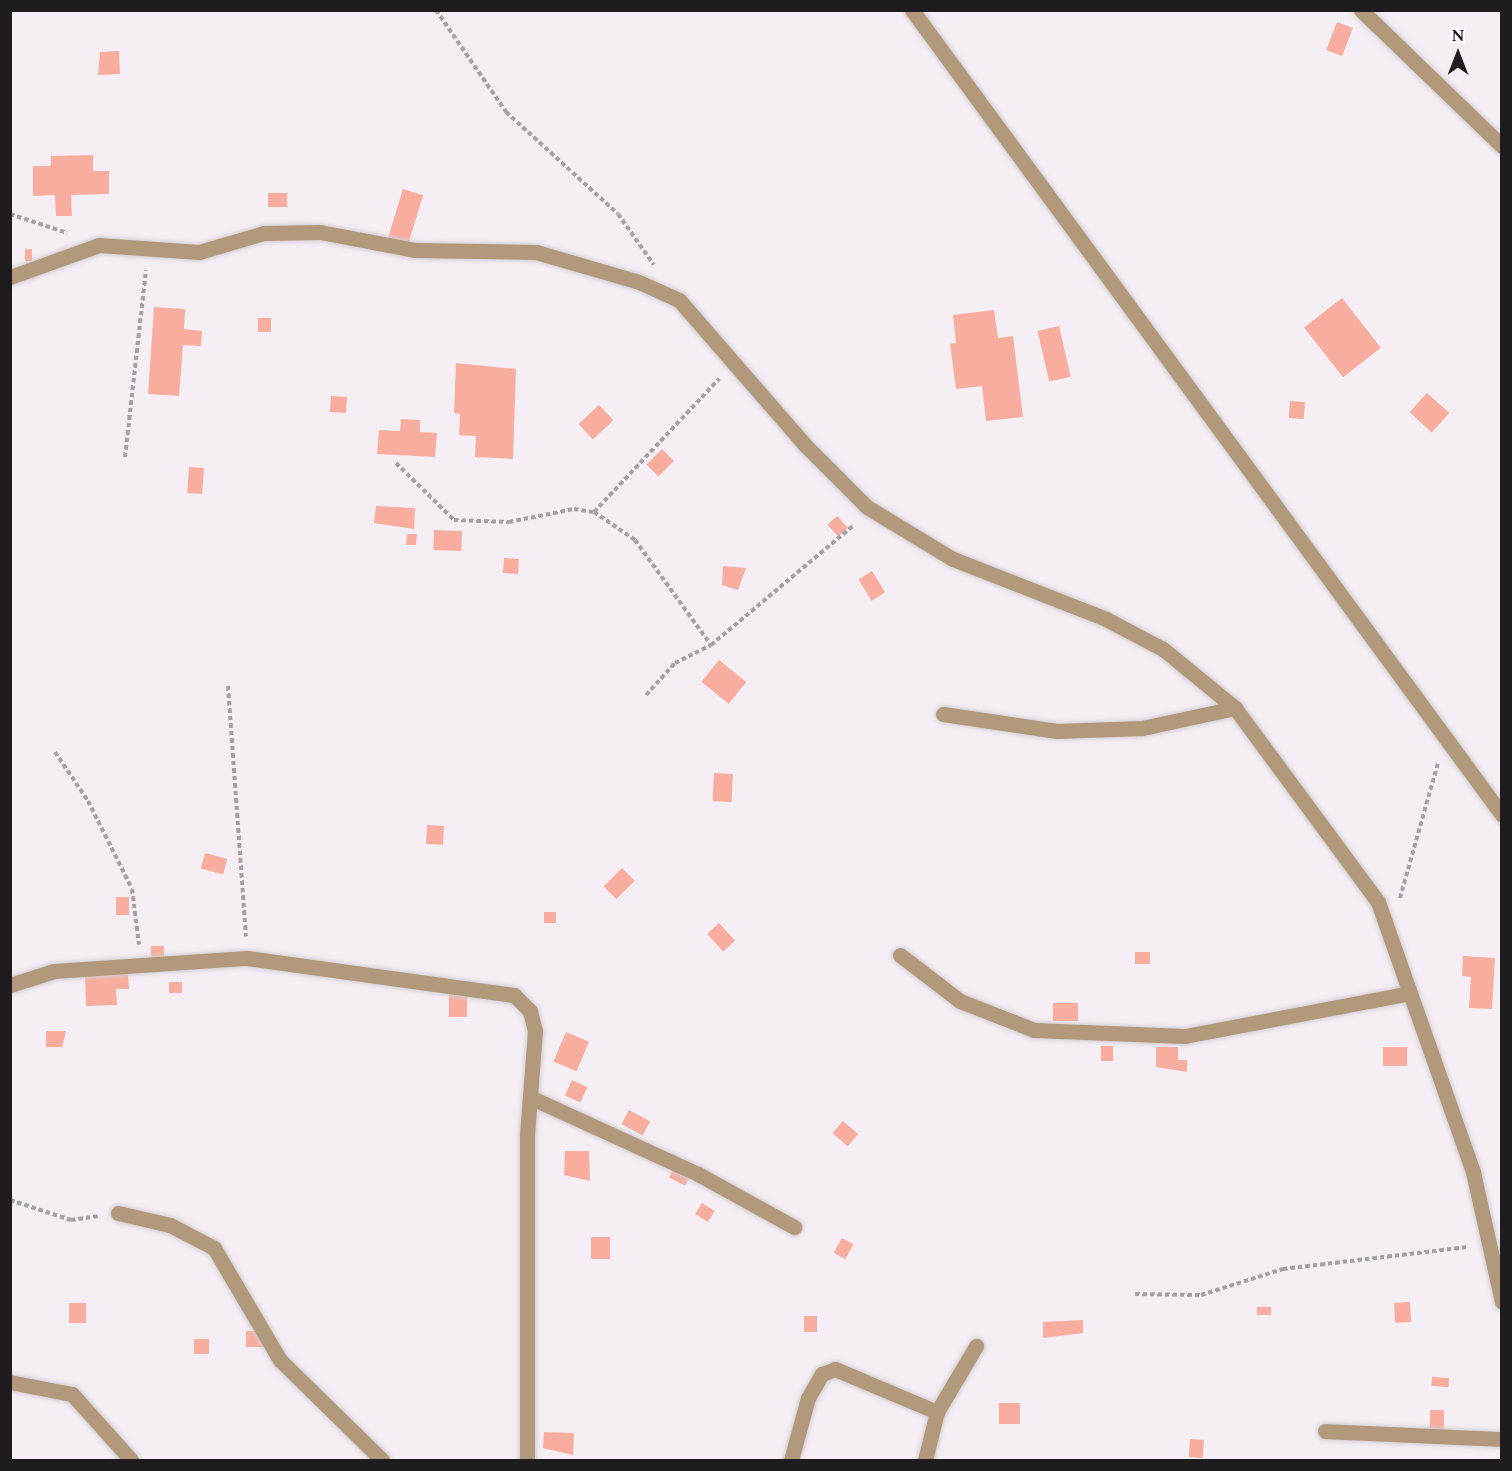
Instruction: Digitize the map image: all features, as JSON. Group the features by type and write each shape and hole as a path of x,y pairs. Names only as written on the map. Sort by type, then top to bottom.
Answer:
{"street":[{"path":"912,10 1502,815"},
{"path":"1361,10 1502,146"},
{"path":"10,277 99,245 148,251 200,252 264,233 320,232 414,250 537,252 639,282 679,300 731,362 867,507 954,559 1106,619 1163,649 1235,708 1365,879 1390,932 1492,1243 1502,1302"},
{"path":"943,714 1057,730 1142,728 1235,708"},
{"path":"900,955 960,1001 1034,1030 1185,1036 1410,993"},
{"path":"10,985 54,971 141,963 247,958 514,995 530,1011 535,1031 534,1099 527,1135 527,1461"},
{"path":"534,1099 698,1174 794,1227"},
{"path":"118,1213 170,1225 214,1248 280,1360 382,1461"},
{"path":"925,1461 937,1412 976,1346"},
{"path":"791,1461 808,1398 822,1374 835,1370 937,1412"},
{"path":"10,1382 61,1389 84,1402 131,1461"},
{"path":"1325,1431 1502,1439"}],"path":[{"path":"436,10 506,112 618,214 679,300"},
{"path":"10,214 99,245"},
{"path":"125,457 148,251"},
{"path":"594,512 708,393 731,362"},
{"path":"396,463 454,520 509,522 574,509 594,512 636,540 711,645"},
{"path":"646,695 675,663 711,645 844,537 867,507"},
{"path":"228,686 247,958"},
{"path":"1390,932 1445,740"},
{"path":"55,752 88,801 132,889 141,963"},
{"path":"10,1200 71,1220 118,1213"},
{"path":"1135,1294 1201,1295 1283,1269 1492,1243"}],"building":[{"path":"1337,22 1353,28 1342,56 1326,50"},
{"path":"119,51 120,74 98,75 100,52"},
{"path":"93,155 93,171 109,171 109,194 71,195 72,216 56,216 55,195 33,196 33,166 51,166 51,156"},
{"path":"403,189 423,195 408,245 388,239"},
{"path":"268,193 287,193 287,207 268,207"},
{"path":"25,249 32,249 32,261 25,261"},
{"path":"1342,298 1381,348 1343,377 1304,328"},
{"path":"154,307 185,309 184,329 202,331 201,346 183,345 179,396 148,394"},
{"path":"994,310 998,338 1013,336 1023,417 986,421 982,386 956,389 950,344 956,343 953,315"},
{"path":"258,318 271,318 271,332 258,332"},
{"path":"1059,326 1071,377 1049,382 1038,331"},
{"path":"456,363 516,369 513,459 475,457 476,436 459,435 460,414 454,413"},
{"path":"1427,393 1449,413 1432,432 1410,412"},
{"path":"331,396 347,397 346,413 330,412"},
{"path":"1290,401 1305,402 1304,419 1289,418"},
{"path":"599,405 613,420 593,439 579,424"},
{"path":"401,419 420,420 420,432 437,433 435,457 377,454 379,430 400,431"},
{"path":"662,449 674,461 658,477 646,465"},
{"path":"189,467 204,468 202,494 187,493"},
{"path":"376,506 415,508 414,529 374,523"},
{"path":"837,516 848,528 838,537 827,525"},
{"path":"434,530 462,531 461,551 433,550"},
{"path":"407,534 417,534 416,545 406,545"},
{"path":"504,558 519,559 518,574 503,573"},
{"path":"723,566 746,568 738,590 722,585"},
{"path":"872,571 885,592 872,601 858,579"},
{"path":"719,660 746,682 729,704 701,682"},
{"path":"714,773 733,774 732,802 713,801"},
{"path":"427,825 444,826 443,845 426,844"},
{"path":"205,853 227,859 223,874 201,868"},
{"path":"622,868 635,881 616,899 604,886"},
{"path":"116,897 129,897 129,915 116,915"},
{"path":"544,912 556,912 556,923 544,923"},
{"path":"719,923 735,941 723,952 707,934"},
{"path":"151,946 164,946 164,960 151,960"},
{"path":"1135,952 1150,952 1150,964 1135,964"},
{"path":"1463,956 1495,958 1492,1009 1469,1008 1471,977 1462,976"},
{"path":"128,971 129,989 116,989 117,1005 86,1006 85,973"},
{"path":"169,982 182,982 182,993 169,993"},
{"path":"449,989 467,989 467,1017 449,1017"},
{"path":"1053,1003 1078,1003 1078,1021 1053,1021"},
{"path":"46,1031 66,1031 62,1047 46,1047"},
{"path":"566,1032 589,1042 577,1071 553,1061"},
{"path":"1101,1046 1113,1046 1113,1061 1101,1061"},
{"path":"1156,1047 1178,1047 1178,1060 1187,1060 1187,1072 1156,1067"},
{"path":"1383,1047 1407,1047 1407,1066 1383,1066"},
{"path":"572,1080 587,1087 580,1103 565,1095"},
{"path":"629,1110 650,1121 643,1135 621,1124"},
{"path":"843,1121 858,1134 848,1146 833,1133"},
{"path":"565,1151 589,1151 590,1181 564,1175"},
{"path":"675,1166 691,1174 685,1186 669,1178"},
{"path":"702,1203 715,1211 708,1222 695,1214"},
{"path":"591,1237 610,1237 610,1259 591,1259"},
{"path":"842,1238 853,1244 845,1259 834,1253"},
{"path":"1410,1302 1411,1322 1395,1323 1394,1303"},
{"path":"69,1303 86,1303 86,1323 69,1323"},
{"path":"1257,1307 1271,1307 1271,1315 1257,1315"},
{"path":"804,1316 817,1316 817,1332 804,1332"},
{"path":"1083,1320 1083,1333 1043,1338 1043,1322"},
{"path":"246,1331 263,1331 263,1347 246,1347"},
{"path":"194,1339 209,1339 209,1354 194,1354"},
{"path":"1432,1377 1449,1378 1449,1387 1432,1386"},
{"path":"999,1403 1020,1403 1020,1424 999,1424"},
{"path":"1430,1410 1444,1410 1444,1430 1430,1430"},
{"path":"544,1432 574,1433 573,1455 543,1448"},
{"path":"1190,1439 1204,1440 1203,1458 1189,1457"}]}
